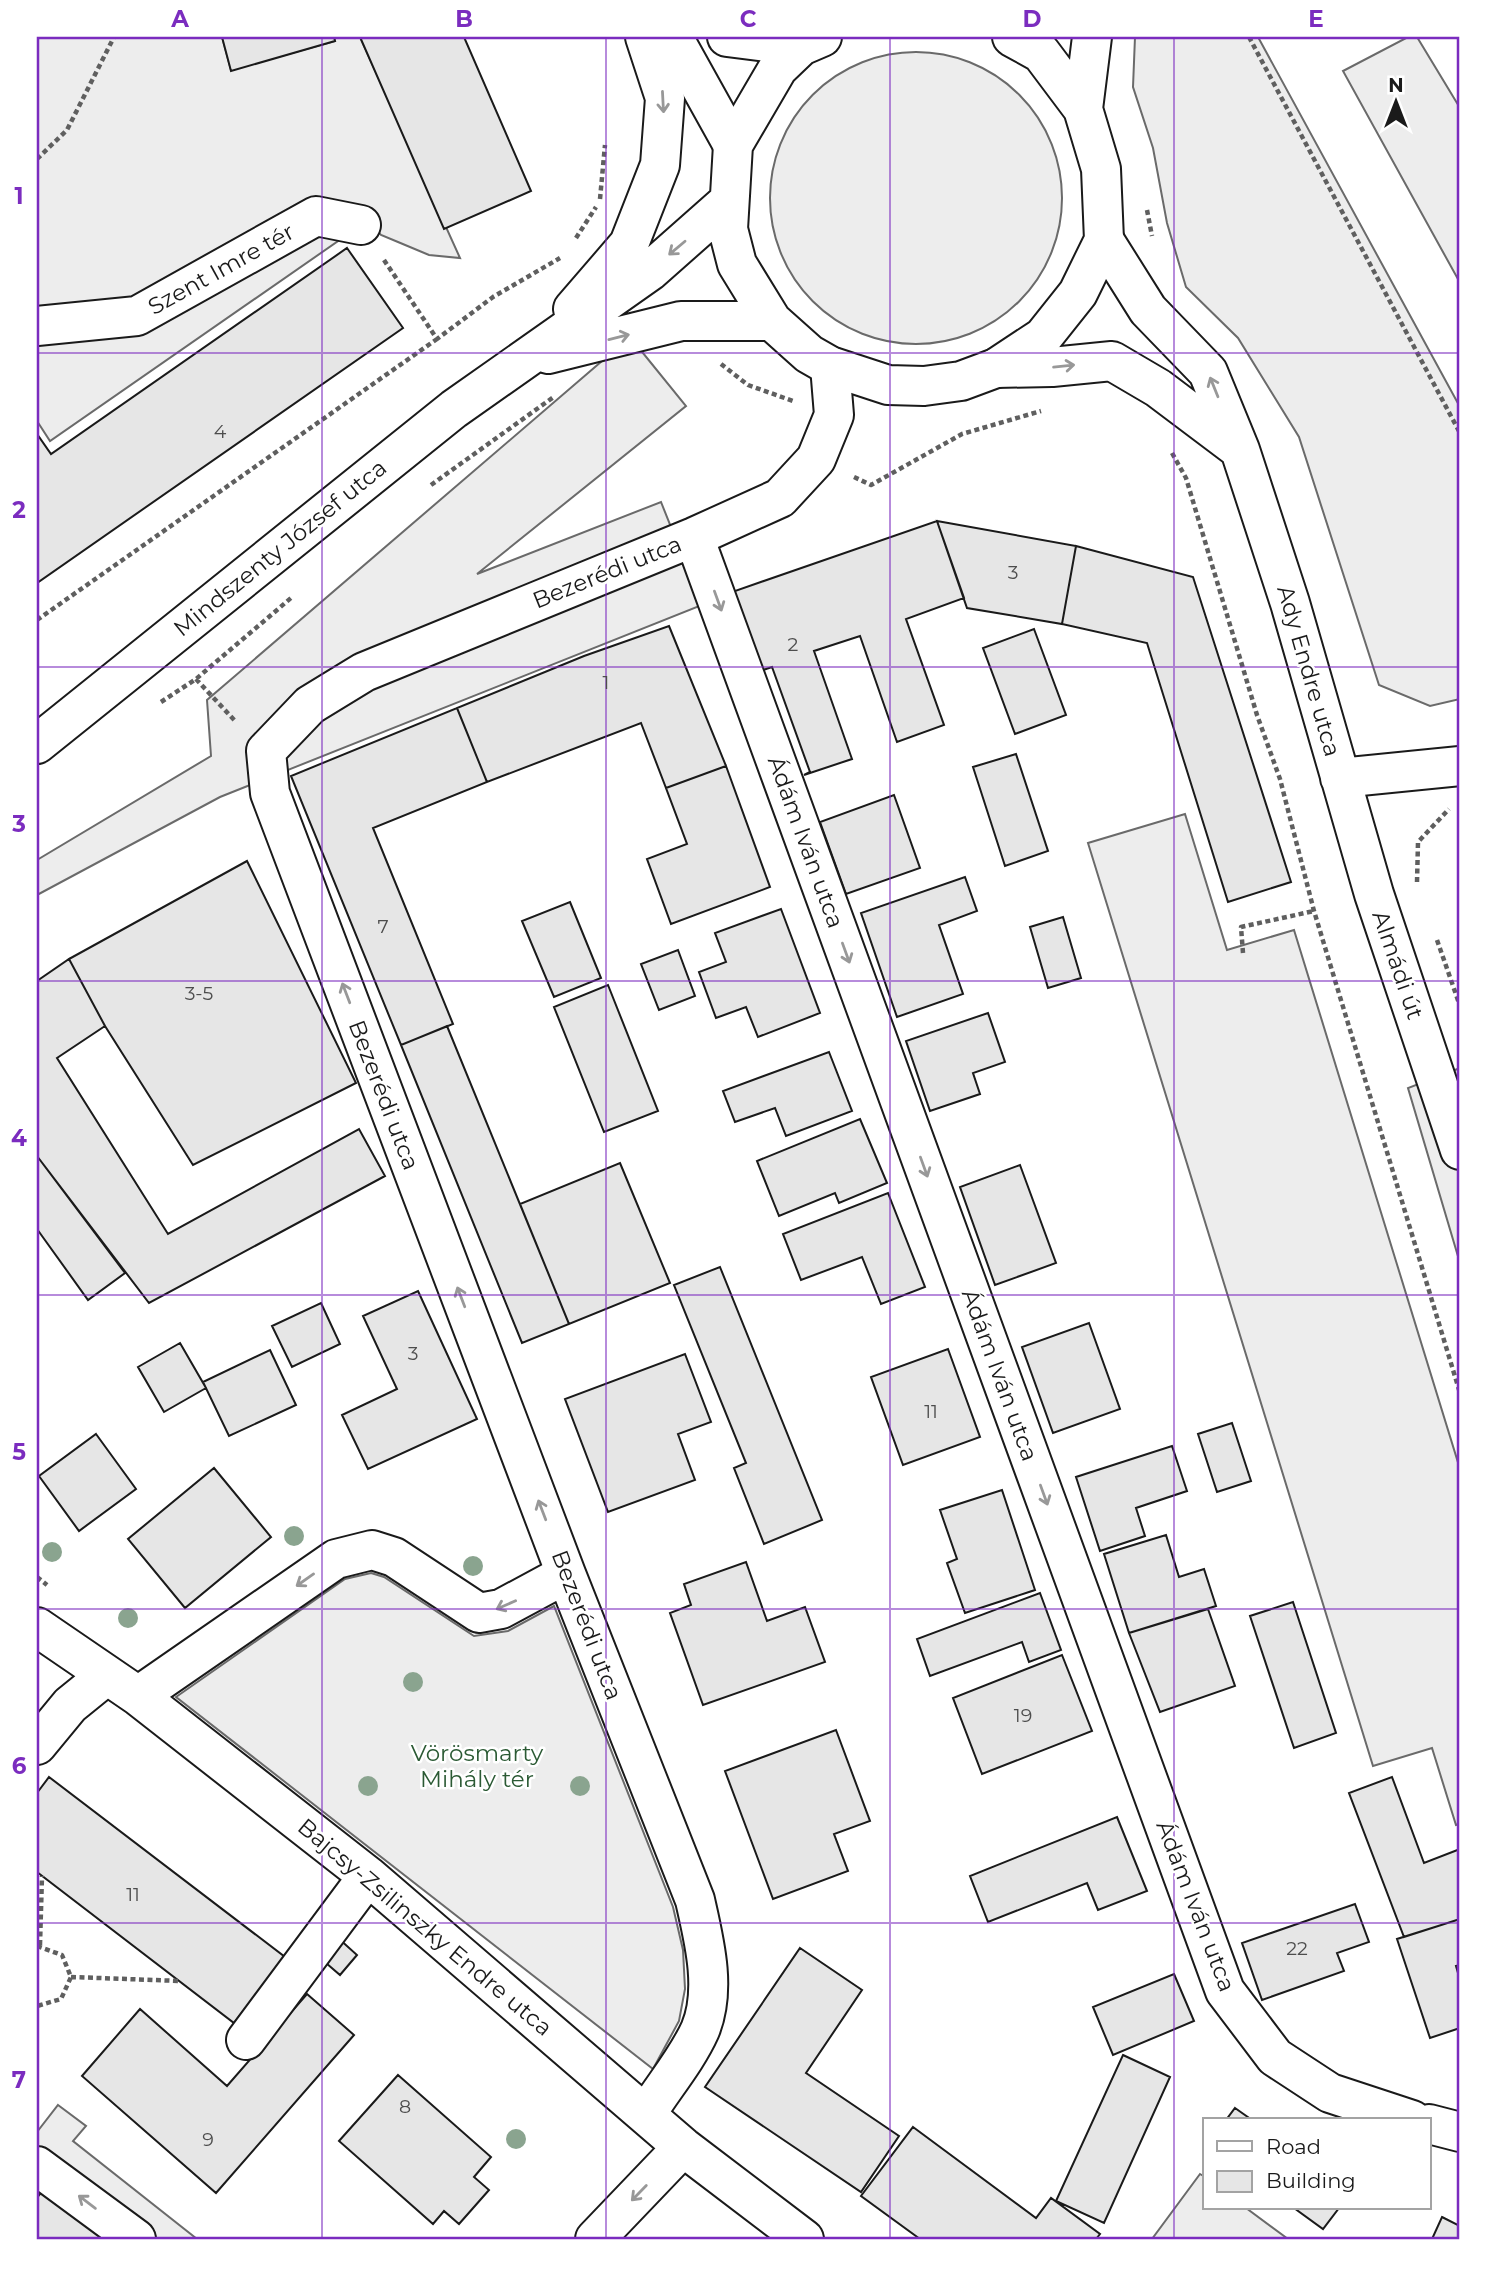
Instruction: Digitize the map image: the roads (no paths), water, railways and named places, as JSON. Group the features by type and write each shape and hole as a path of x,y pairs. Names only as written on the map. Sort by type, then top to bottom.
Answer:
{"street":[{"path":"529,359 629,244 660,166 665,98 645,37"},
{"path":"673,37 733,145"},
{"path":"727,37 812,41"},
{"path":"812,41 778,68 733,145 728,229 737,264 772,321 809,354 830,366 888,385 925,386 961,381 996,368 1043,337 1078,293 1104,240 1101,169 1083,109 1041,53 1012,37"},
{"path":"1083,109 1092,37"},
{"name":"Mindszenty József utca","path":"37,744 454,409 529,359 650,271 728,202"},
{"name":"Szent Imre tér","path":"37,326 137,316 316,216 361,225"},
{"name":"Ady Endre utca","path":"1104,240 1148,310 1208,372 1240,450 1290,603 1340,778 1460,766"},
{"name":"Mindszenty József utca","path":"529,359 681,321 772,321"},
{"path":"996,368 1052,368 1112,361 1158,388 1240,450"},
{"name":"Bezerédi utca","path":"647,2113 701,2029 708,1991 706,1948 695,1900 566,1574 270,793 266,751 310,705 364,671 694,537 780,498 816,459 834,415 830,366"},
{"name":"Ádám Iván utca","path":"694,537 1225,1991 1275,2057 1331,2093 1406,2118"},
{"name":"Almádi út","path":"1340,778 1378,905 1460,1150"},
{"path":"138,1696 336,1559 372,1550 394,1557 479,1613 501,1609 566,1574"},
{"name":"Bajcsy-Zsilinszky Endre utca","path":"37,1627 138,1696 368,1876 647,2113 683,2147 804,2239"},
{"path":"37,1745 70,1705 107,1675"},
{"path":"246,2040 368,1876"},
{"path":"1430,2124 1460,2132"},
{"path":"595,2239 683,2147"},
{"path":"37,2166 136,2239"}],"park label":[{"name":"Vörösmarty Mihály tér","path":"477,1766"}]}
